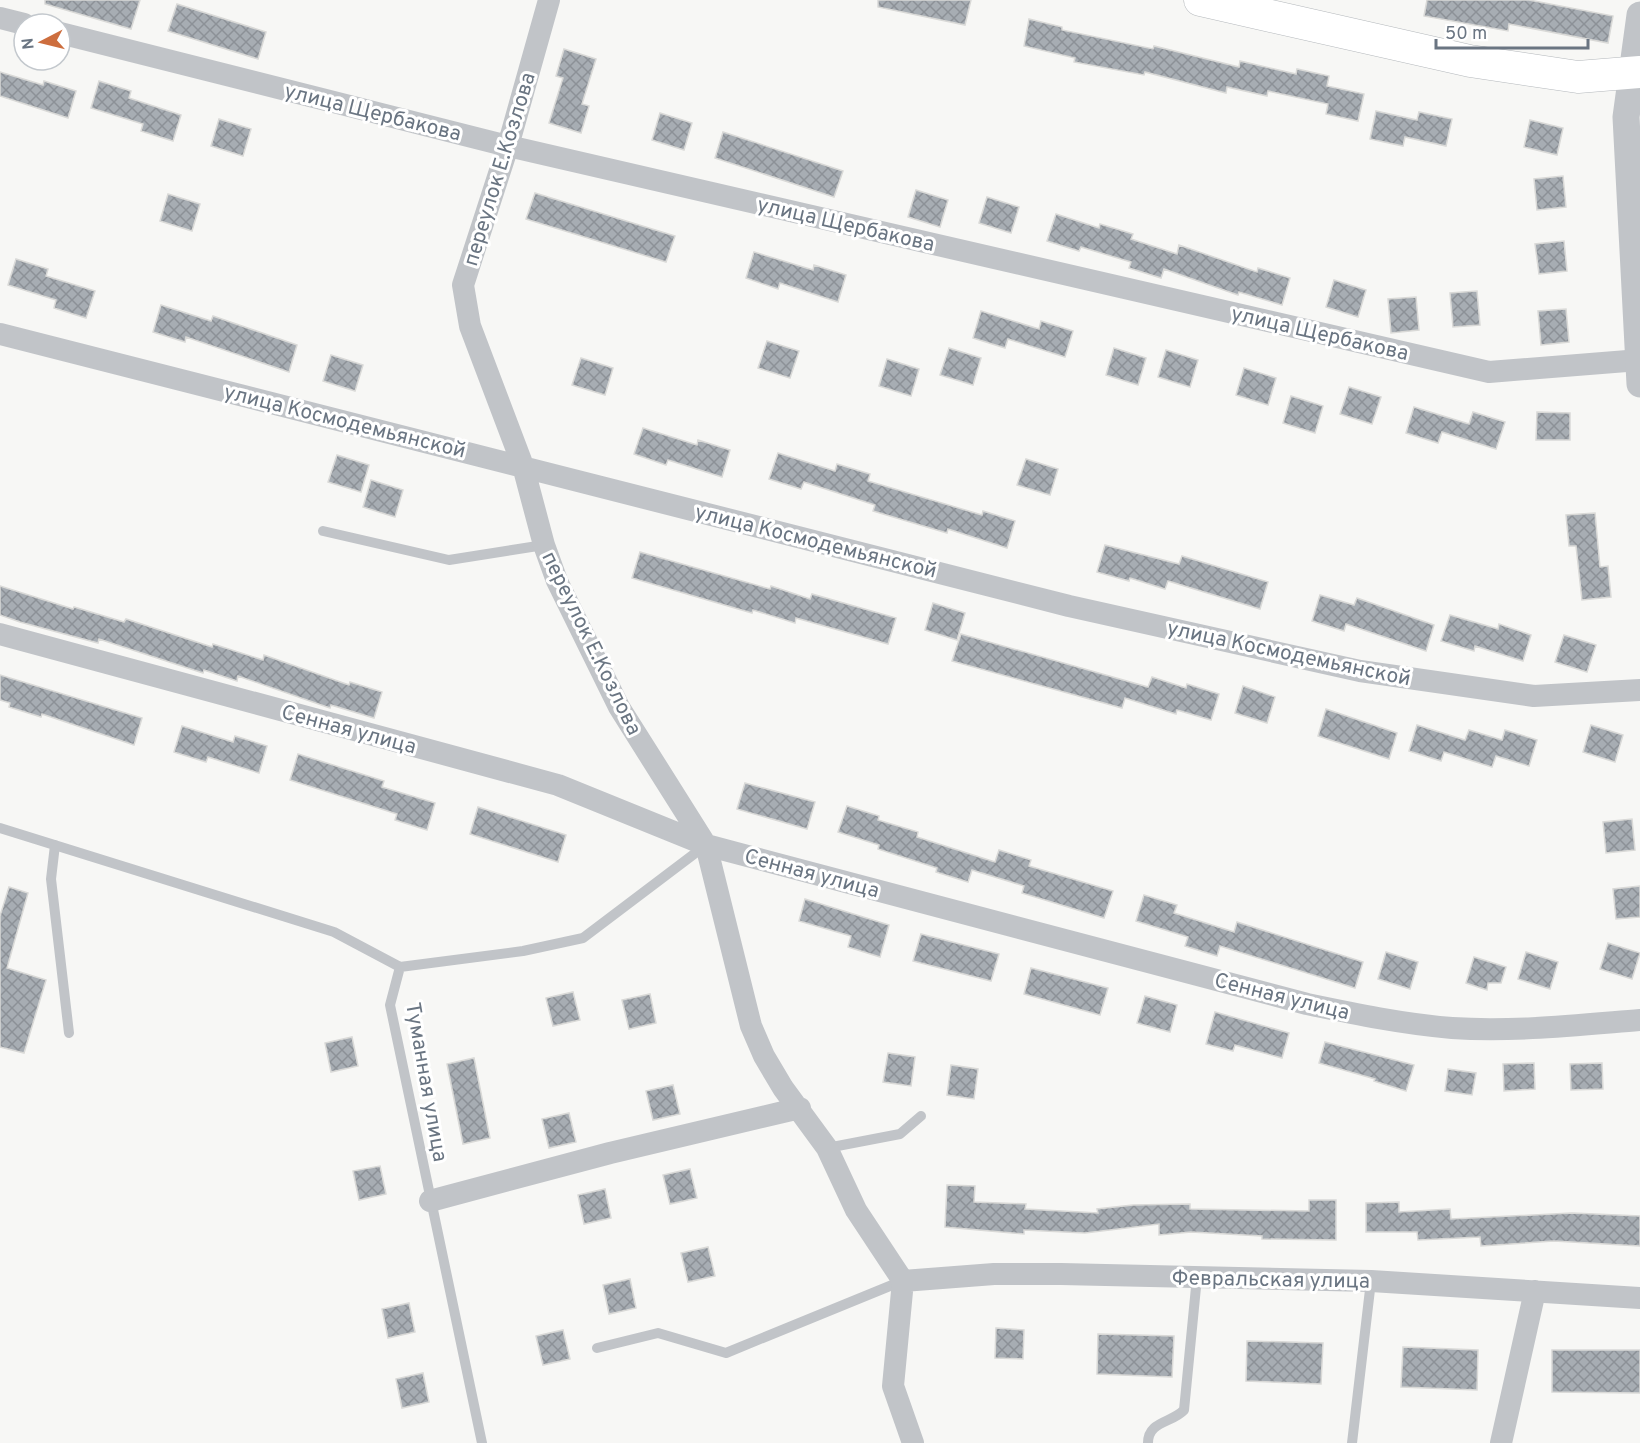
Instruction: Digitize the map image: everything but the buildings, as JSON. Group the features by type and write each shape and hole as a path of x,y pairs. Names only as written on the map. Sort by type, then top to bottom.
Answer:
{"main road":[{"path":"1200,0 1470,61 1578,76 1636,73"}],"street":[{"name":"переулок Е.Козлова","path":"549,0 508,146 463,285 470,326 523,466 544,545 557,581 619,707 706,844 751,1026 783,1088 800,1108 827,1148 856,1210 903,1281"},
{"path":"1639,368 1626,117 1636,73 1640,15"},
{"name":"улица Щербакова","path":"72,36 508,146 1489,372 1639,368"},
{"name":"улица Космодемьянской","path":"0,334 1069,606 1360,671 1534,696 1640,690"},
{"name":"Сенная улица","path":"0,634 558,785 706,844 1284,998 1362,1015 1454,1028 1515,1028 1640,1020"},
{"path":"430,1201 800,1108"},
{"name":"Февральская улица","path":"903,1281 994,1274 1371,1281 1640,1298"},
{"path":"903,1281 893,1386 913,1443"},
{"path":"1501,1443 1535,1292"}],"lane":[{"path":"322,531 449,560 544,545"},
{"path":"0,828 334,932 400,967 524,951 583,938 706,844"},
{"path":"55,845 51,879 69,1033"},
{"name":"Туманная улица","path":"400,967 390,1005 482,1443"},
{"path":"827,1148 894,1137 910,1128 921,1116"},
{"path":"1148,1443 1148,1438 1156,1424 1177,1417 1184,1410 1197,1277"},
{"path":"597,1348 658,1333 726,1353 903,1281"},
{"path":"1352,1443 1371,1281"}]}
